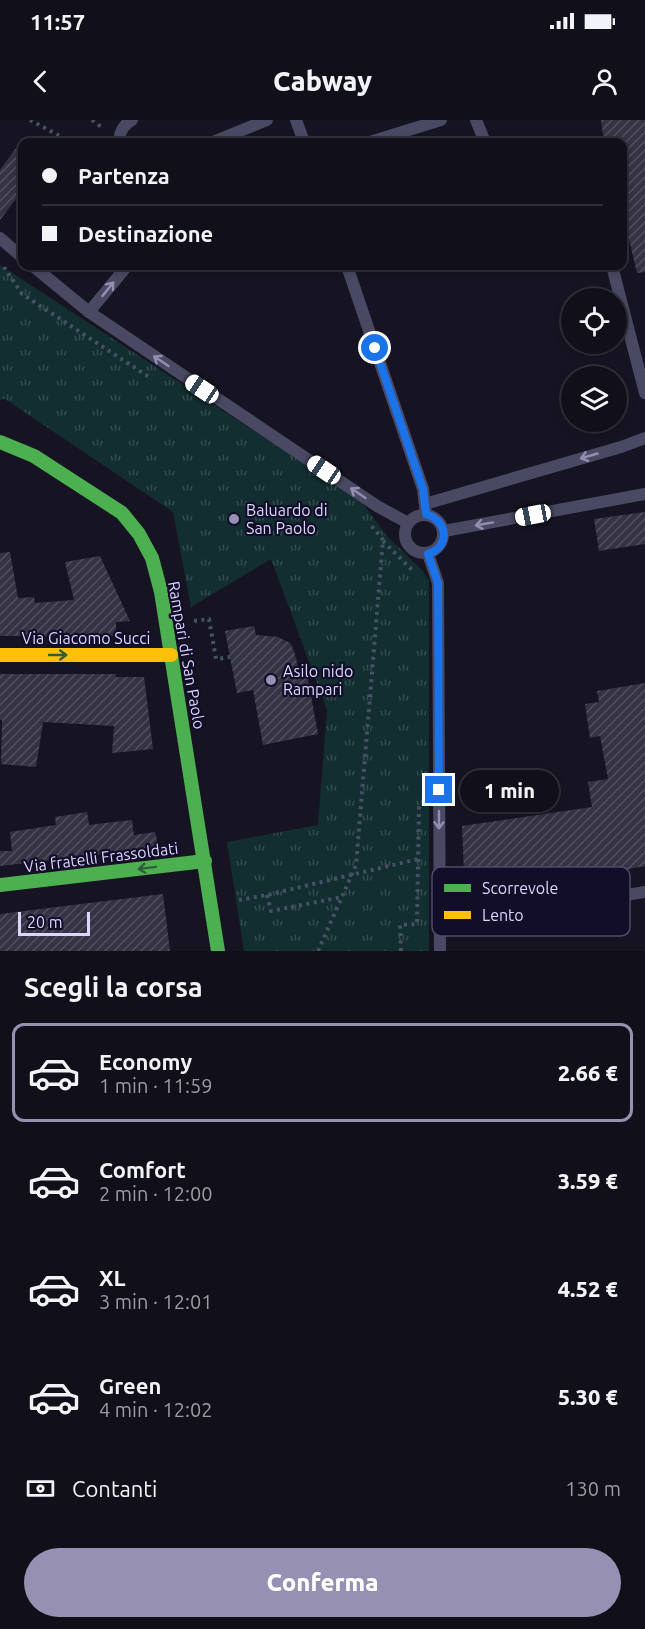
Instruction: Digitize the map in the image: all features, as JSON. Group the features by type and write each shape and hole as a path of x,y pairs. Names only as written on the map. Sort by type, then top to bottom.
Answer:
{"street":[{"name":"Rampari di San Paolo","path":"0,442 34,456 122,513 139,534 152,558 161,592 218,951"},
{"name":"Via Giacomo Succi","path":"0,655 171,655"},
{"name":"Via fratelli Frassoldati","path":"0,885 205,861"}],"lane":[{"path":"119,138 122,129 132,120"},
{"path":"223,138 267,120"},
{"path":"297,120 303,138"},
{"path":"383,138 441,120"},
{"path":"476,120 484,138"},
{"path":"0,238 18,254"},
{"path":"38,270 89,312 377,506 408,523"},
{"path":"89,312 124,270"},
{"path":"348,270 423,489 426,509 439,522 444,531 442,543 438,548 428,554 421,554 409,547 405,531 408,523 426,509 645,438"},
{"path":"613,270 644,389"},
{"path":"444,531 645,494"},
{"path":"428,554 438,583 440,867"},
{"path":"630,895 645,892"},
{"path":"440,936 440,951"}],"path":[{"path":"30,120 64,138"},
{"path":"0,262 22,294 152,379"},
{"path":"370,524 416,576"},
{"path":"318,951 356,865 382,540"},
{"path":"166,624 209,619 216,659 230,657"},
{"path":"401,951 400,925 417,924 419,799"},
{"path":"342,897 271,911 267,895 418,859"}],"green space":[{"path":"0,265 361,501 387,536 421,569 429,580 429,951 244,951 227,842 318,825 327,710 271,559 191,607 173,512 5,399 0,400"}],"building":[{"path":"601,120 645,120 645,272 637,273 627,231 627,138 604,138"},
{"path":"18,145 18,196 0,220 0,170"},
{"path":"645,512 645,544 599,551 594,519"},
{"path":"10,552 18,598 34,597 35,603 74,600 65,562 100,556 130,621 116,622 116,636 0,636 0,553"},
{"name":"Asilo nido Rampari","path":"254,626 256,635 278,637 290,643 299,670 306,669 318,734 263,745 253,690 237,693 225,631"},
{"path":"0,674 116,674 116,677 144,677 153,749 112,753 114,726 43,722 36,767 1,764"},
{"path":"645,683 645,866 630,869 630,867 464,867 462,826 592,807 588,782 608,779 600,736 590,738 585,704 599,702 597,691"},
{"path":"87,812 89,825 132,820 134,835 155,832 159,848 0,866 0,851 12,851 10,832 56,825 55,817"},
{"path":"163,894 170,951 0,951 0,914"}],"traffic: fast":[{"path":"0,442 34,456 122,513 139,534 152,558 161,592 218,951"},
{"path":"0,885 205,861"}],"traffic: slow":[{"path":"0,655 171,655"}],"place":[{"name":"Baluardo di San Paolo","path":"234,519"},
{"name":"Asilo nido Rampari","path":"271,680"}],"route":[{"path":"375,348 423,489 426,514 439,522 444,531 442,543 428,554 438,583 439,790"}]}
